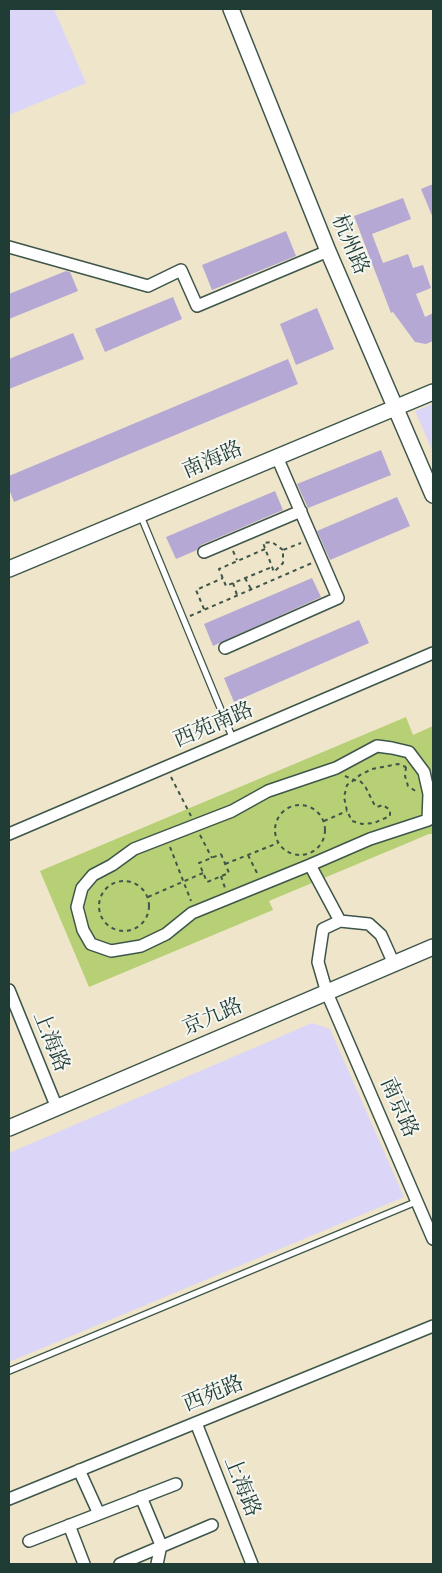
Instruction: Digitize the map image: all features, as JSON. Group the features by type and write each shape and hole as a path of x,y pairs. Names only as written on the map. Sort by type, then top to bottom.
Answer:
{"main road":[{"name":"杭州路","path":"231,9 328,251 433,495"},
{"name":"南海路","path":"9,569 433,392"},
{"name":"京九路","path":"9,1128 433,947"}],"street":[{"path":"9,247 148,286 181,270 198,306 328,251"},
{"path":"225,648 338,598 277,457"},
{"path":"204,552 301,512"},
{"name":"西苑南路","path":"9,834 433,653"},
{"path":"377,746 409,752 414,758 424,772 429,794 428,820 370,839 196,912 166,934 141,946 111,951 91,944 83,930 77,907 82,888 93,875 112,865 134,849 196,827 232,811 268,791 336,768 377,746"},
{"path":"310,865 340,920 369,924 381,935 394,964"},
{"name":"南京路","path":"340,920 323,929 318,962 327,993 433,1239"},
{"name":"上海路","path":"9,990 57,1108"},
{"name":"西苑路","path":"9,1499 433,1326"},
{"name":"上海路","path":"196,1423 252,1564"},
{"path":"79,1470 99,1514"},
{"path":"29,1540 176,1484"},
{"path":"141,1497 160,1545 157,1564"},
{"path":"69,1525 84,1564"},
{"path":"120,1564 160,1545 212,1526"}],"lane":[{"path":"140,514 232,739"},
{"path":"9,1371 418,1201"}],"path":[{"path":"283,550 312,538"},
{"path":"267,542 276,544 283,550 284,559 281,567 274,572 265,549 262,543 267,542"},
{"path":"265,549 219,569 226,586 272,566"},
{"path":"183,619 321,559"},
{"path":"204,609 196,590 223,578"},
{"path":"245,578 251,589"},
{"path":"233,583 237,595"},
{"path":"414,758 406,767 405,776 408,786 417,792 429,794"},
{"path":"336,768 345,776 354,780 365,786 377,807 383,805 390,810 390,816 374,823 362,824 352,821 347,811 344,797 347,785 354,780 372,769 398,764 406,767"},
{"path":"166,767 212,858"},
{"path":"304,805 313,808 324,821 324,838 314,851 298,855 282,849 275,835 277,819 288,807 304,805"},
{"path":"324,821 347,811"},
{"path":"166,838 196,912"},
{"path":"225,864 278,842"},
{"path":"221,854 225,864 229,873 207,882 199,863 221,854"},
{"path":"248,855 262,884"},
{"path":"148,897 203,873"},
{"path":"129,881 137,884 148,897 148,914 138,928 130,931 114,930 102,919 99,911 101,895 113,884 129,881"}],"shaded area":[{"path":"9,9 54,9 86,83 9,115"},
{"path":"433,404 433,452 415,411"},
{"path":"312,1023 330,1029 404,1197 9,1362 9,1153"}],"green space":[{"path":"406,717 413,735 433,726 433,834 429,834 269,901 273,910 89,987 40,871"}],"building":[{"path":"433,184 433,218 421,189"},
{"path":"403,198 411,219 372,234 383,263 408,254 413,268 423,265 431,288 416,294 425,317 433,313 433,341 426,344 415,342 393,312 391,313 354,216"},
{"path":"286,231 296,256 212,290 202,265"},
{"path":"66,271 70,272 78,291 9,319 9,294"},
{"path":"173,297 182,319 105,352 95,329"},
{"path":"317,308 334,349 296,365 280,324"},
{"path":"73,333 84,359 9,389 9,359"},
{"path":"288,359 298,384 14,502 9,489 9,476"},
{"path":"381,450 391,475 308,508 297,484"},
{"path":"275,491 283,510 201,545 197,550 176,559 166,537"},
{"path":"397,497 410,526 330,560 317,531"},
{"path":"312,578 321,597 213,646 204,624"},
{"path":"359,620 369,643 234,702 224,678"}]}
